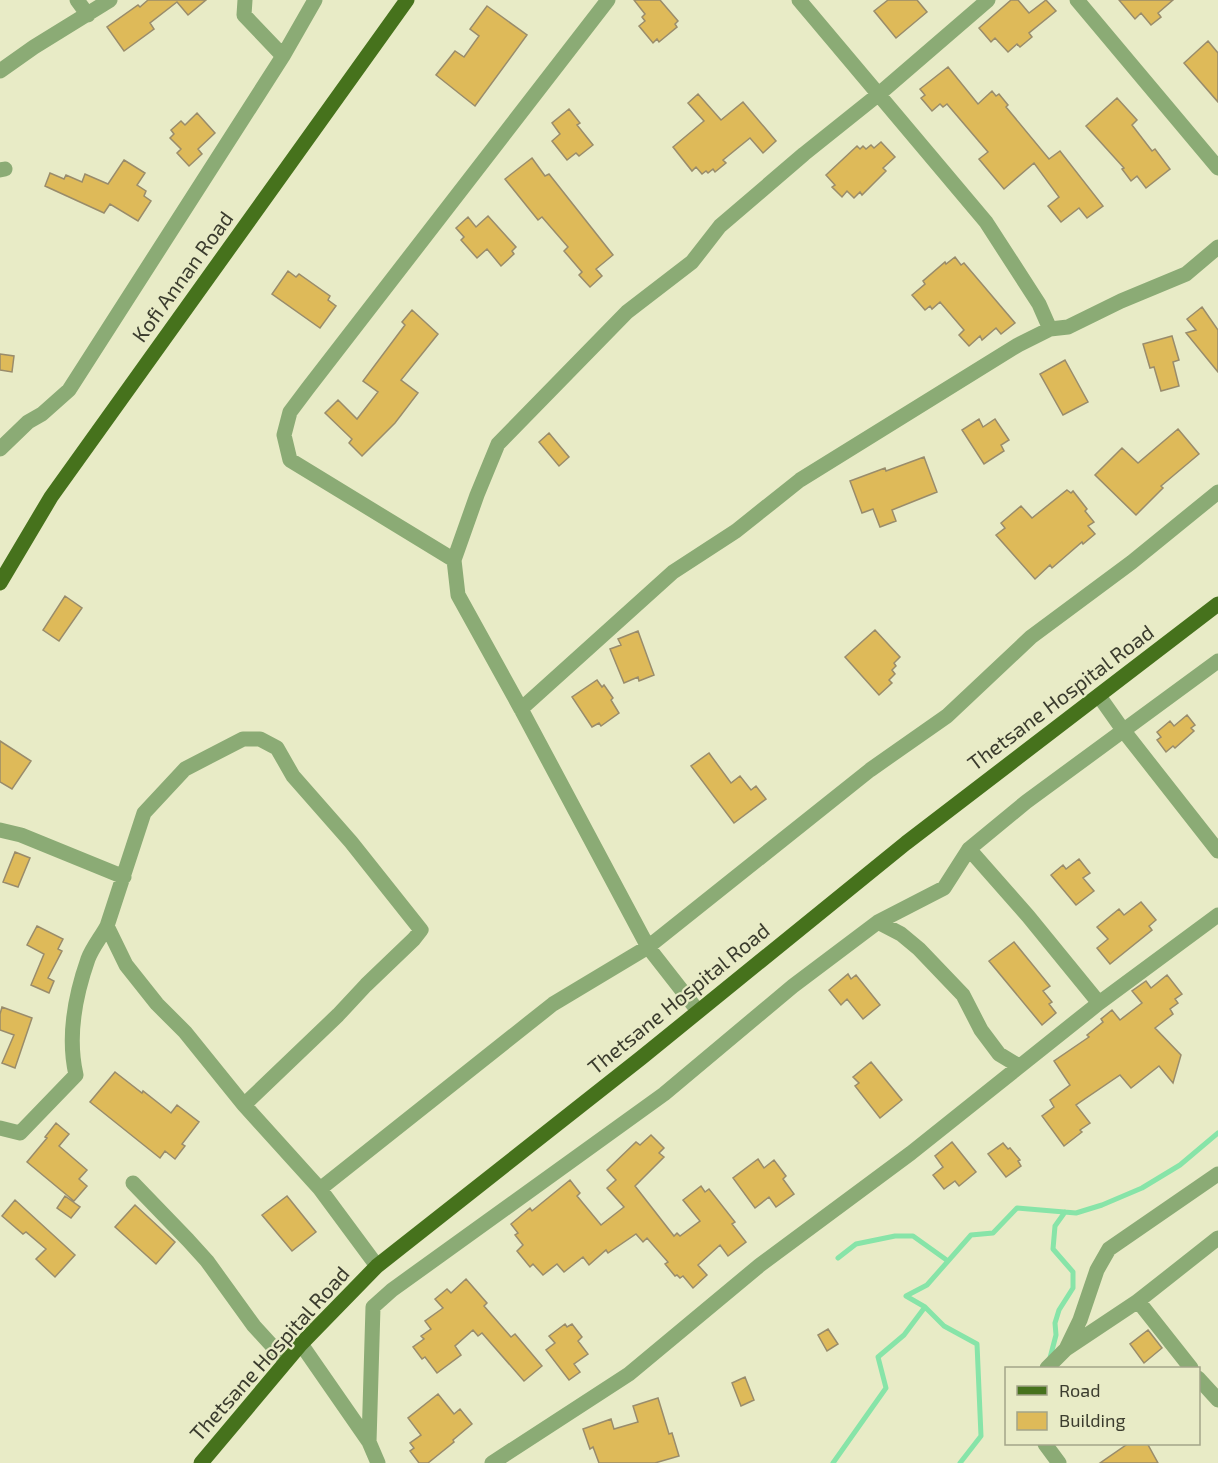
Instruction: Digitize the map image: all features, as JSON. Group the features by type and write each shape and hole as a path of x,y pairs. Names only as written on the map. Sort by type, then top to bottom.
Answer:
{"main road":[{"name":"Kofi Annan Road","path":"0,583 51,497 407,0"},
{"name":"Thetsane Hospital Road","path":"201,1463 301,1344 377,1266 906,843 1218,604"}],"street":[{"path":"77,0 88,15"},
{"path":"0,71 110,0"},
{"path":"245,0 244,15 283,56"},
{"path":"0,449 28,422 42,414 69,390 283,56 315,0"},
{"path":"454,560 290,460 284,435 290,412 608,0"},
{"path":"799,0 986,222 1039,304 1050,329"},
{"path":"698,1011 648,946 458,595 454,560 498,444 627,312 692,262 720,226 988,0"},
{"path":"1077,0 1218,168"},
{"path":"521,709 673,572 736,531 800,480 983,366 1050,329 1068,327 1121,301 1185,274 1218,247"},
{"path":"320,1189 553,1004 648,946 870,770 946,716 1031,637 1132,562 1218,492"},
{"path":"369,1442 374,1307 392,1290 664,1094 793,986 878,922 944,888 969,849 1026,802 1218,661"},
{"path":"1099,696 1218,851"},
{"path":"0,1128 20,1133 76,1075 71,1054 72,1021 88,957 107,927 144,813 185,769 243,739 260,739 277,748 293,776 351,842 421,930 338,1015 244,1105"},
{"path":"0,830 21,835 124,877"},
{"path":"969,849 1028,916 1099,1003"},
{"path":"492,1463 628,1374 760,1265 911,1152 1099,1003 1218,915"},
{"path":"878,922 901,934 919,949 963,995 981,1030 999,1054 1019,1066"},
{"path":"107,927 126,965 157,1004 185,1032 244,1105 320,1189 377,1266"},
{"path":"1066,1349 1080,1320 1097,1270 1109,1249 1218,1174"},
{"path":"133,1183 207,1261 254,1326 286,1361"},
{"path":"1048,1367 1066,1349 1138,1301 1218,1238"},
{"path":"1138,1301 1190,1367"},
{"path":"301,1344 369,1442 378,1463"},
{"path":"1200,1379 1218,1400"},
{"path":"1046,1445 1059,1463"}],"building":[{"path":"148,0 206,0 188,15 177,2 150,23 154,29 124,51 107,27"},
{"path":"634,0 660,0 678,21 675,24 677,27 659,42 657,39 653,43 639,26 645,21 642,17 645,14"},
{"path":"888,0 917,0 927,12 896,38 874,11"},
{"path":"1011,0 1018,0 1029,13 1046,0 1056,11 1029,33 1032,37 1020,47 1017,44 1008,52 995,38 991,42 979,28"},
{"path":"1119,0 1173,0 1158,13 1161,17 1151,25 1141,13 1135,19"},
{"path":"487,6 527,35 475,106 436,75 455,51 464,57 479,36 470,29"},
{"path":"1208,41 1218,53 1218,102 1184,63"},
{"path":"948,67 978,104 992,91 996,96 999,94 1008,105 1006,107 1049,159 1060,151 1103,206 1087,218 1079,208 1061,222 1048,206 1059,197 1034,163 1004,189 979,159 988,152 947,104 943,107 940,104 932,111 921,98 925,95 920,89"},
{"path":"698,94 721,120 743,102 776,141 763,153 750,138 723,160 726,163 715,172 713,169 702,174 696,167 692,171 673,147 704,121 688,103"},
{"path":"1117,98 1137,120 1132,125 1152,151 1155,149 1170,169 1146,188 1137,176 1131,181 1122,169 1124,168 1086,126"},
{"path":"569,109 580,123 577,125 593,145 579,156 576,153 567,160 552,141 560,134 552,123"},
{"path":"197,113 215,133 198,149 202,154 189,166 177,153 181,149 170,138 174,134 171,130 181,121 185,125"},
{"path":"881,142 895,157 883,168 886,171 862,195 860,192 854,198 847,191 842,197 832,187 835,185 826,175 857,146 860,149 863,146 866,149 871,145 874,148"},
{"path":"532,158 545,176 549,174 613,255 596,269 602,276 590,287 579,275 582,272 564,251 568,247 542,217 538,220 505,179"},
{"path":"124,160 145,173 137,185 146,191 144,196 151,201 138,221 110,204 104,213 45,186 50,173 64,179 66,175 82,182 85,174 108,184"},
{"path":"488,216 516,247 512,251 514,254 501,266 487,249 477,258 461,240 464,237 456,228 468,217 476,227"},
{"path":"955,257 961,265 964,263 1015,323 1001,334 996,328 982,340 980,336 969,346 959,335 964,330 940,302 932,309 930,306 925,310 912,295 925,284 923,281 945,262 946,264"},
{"path":"288,271 296,277 299,274 330,296 328,300 336,306 320,328 272,294"},
{"path":"1202,307 1218,330 1218,372 1186,333 1196,330 1187,319"},
{"path":"412,310 438,334 401,380 418,393 395,423 362,456 349,443 352,439 325,413 338,400 357,419 378,392 363,381 405,325 402,322"},
{"path":"1172,336 1179,360 1173,362 1179,386 1161,391 1154,367 1150,368 1143,344"},
{"path":"0,354 14,356 12,372 0,370"},
{"path":"1065,360 1088,402 1063,415 1040,374"},
{"path":"979,419 983,427 995,419 1009,440 1001,445 1004,451 984,464 962,430"},
{"path":"1178,429 1199,454 1161,486 1163,488 1136,515 1095,475 1122,448 1138,463"},
{"path":"549,433 569,457 559,466 539,442"},
{"path":"924,457 937,492 892,510 896,521 880,527 873,509 862,513 850,481"},
{"path":"1067,490 1071,493 1073,491 1087,509 1085,511 1094,522 1088,526 1095,534 1052,568 1050,565 1035,579 996,535 1005,528 1001,523 1021,506 1032,518"},
{"path":"65,596 82,608 59,641 43,630"},
{"path":"875,630 900,657 894,663 896,666 892,670 895,674 889,680 892,683 879,695 845,657"},
{"path":"638,631 654,675 639,681 638,677 624,683 610,649 621,645 618,639"},
{"path":"597,680 602,687 604,685 613,698 611,700 619,713 601,726 599,723 592,727 572,697"},
{"path":"1187,715 1195,725 1191,728 1194,731 1175,748 1173,746 1166,752 1157,740 1161,737 1157,732 1170,721 1174,726"},
{"path":"0,741 31,761 12,789 0,782"},
{"path":"709,753 731,783 740,776 751,790 756,786 766,799 734,823 691,766"},
{"path":"15,852 30,858 18,887 3,882"},
{"path":"1079,859 1090,873 1083,878 1094,891 1076,905 1051,875 1063,865 1066,869"},
{"path":"1141,902 1156,920 1149,926 1152,930 1110,964 1097,948 1108,939 1097,927 1119,909 1124,915"},
{"path":"37,926 63,939 58,949 62,951 48,978 54,981 49,993 31,985 44,954 27,945"},
{"path":"1014,942 1050,986 1043,991 1052,1002 1049,1004 1056,1013 1042,1025 989,961"},
{"path":"848,974 851,979 856,975 880,1005 863,1019 847,999 841,1005 829,990"},
{"path":"1167,975 1182,994 1175,999 1178,1003 1170,1009 1173,1014 1155,1028 1181,1055 1173,1083 1159,1066 1131,1088 1120,1075 1076,1105 1090,1123 1064,1146 1042,1116 1054,1107 1050,1100 1070,1085 1054,1061 1089,1037 1087,1035 1103,1022 1101,1019 1112,1010 1120,1020 1142,1003 1132,991 1146,981 1151,988"},
{"path":"2,1007 32,1018 15,1068 2,1063 14,1035 0,1030"},
{"path":"871,1062 902,1100 880,1118 855,1086 859,1083 853,1077"},
{"path":"115,1072 171,1113 177,1105 199,1122 182,1144 185,1146 175,1159 165,1151 160,1158 90,1102"},
{"path":"56,1123 69,1134 59,1146 87,1170 79,1179 87,1186 74,1201 27,1162"},
{"path":"651,1135 664,1148 659,1153 664,1157 635,1186 674,1236 677,1233 680,1236 700,1221 683,1200 701,1186 705,1192 709,1189 735,1222 732,1224 746,1242 728,1256 720,1245 698,1265 707,1275 693,1288 683,1276 680,1278 675,1276 665,1264 668,1262 647,1238 643,1242 636,1234 608,1253 606,1250 589,1265 583,1257 564,1272 557,1264 543,1275 533,1264 530,1267 517,1251 523,1245 515,1235 518,1233 511,1224 530,1208 532,1211 570,1180 580,1193 577,1196 601,1225 624,1207 607,1188 616,1180 607,1170 636,1142 640,1145"},
{"path":"952,1142 976,1172 959,1186 955,1181 944,1189 933,1175 943,1167 935,1156"},
{"path":"1003,1143 1020,1160 1018,1161 1021,1166 1006,1177 988,1154"},
{"path":"758,1159 764,1168 774,1160 786,1176 783,1179 794,1194 776,1207 769,1197 755,1208 733,1178"},
{"path":"65,1196 80,1207 71,1218 57,1208"},
{"path":"287,1196 316,1232 292,1251 262,1215"},
{"path":"15,1200 75,1255 55,1277 36,1259 46,1249 26,1232 23,1234 2,1216"},
{"path":"135,1205 175,1242 156,1264 115,1227"},
{"path":"466,1279 487,1303 484,1306 511,1337 515,1334 542,1366 524,1381 482,1333 478,1336 473,1330 455,1346 461,1355 437,1373 425,1357 422,1359 413,1347 424,1339 421,1336 431,1329 425,1321 443,1308 435,1299 447,1289 451,1293"},
{"path":"565,1324 567,1327 572,1324 582,1337 578,1341 588,1354 574,1364 580,1372 569,1380 546,1350 555,1343 549,1336"},
{"path":"828,1329 838,1344 827,1351 818,1335"},
{"path":"1148,1330 1162,1348 1144,1363 1130,1344"},
{"path":"745,1377 754,1400 741,1406 732,1383"},
{"path":"438,1394 454,1414 460,1409 472,1424 428,1463 419,1463 410,1451 414,1448 410,1443 421,1435 408,1418"},
{"path":"658,1398 669,1434 672,1433 679,1456 655,1463 599,1463 593,1447 590,1449 583,1429 611,1419 614,1429 638,1422 633,1406"},
{"path":"1126,1445 1148,1445 1158,1463 1100,1463"}],"waterway":[{"path":"960,1463 981,1436 977,1344 944,1326 925,1307 906,1296 927,1285 971,1235 993,1233 1017,1208 1076,1213 1102,1205 1142,1188 1180,1165 1218,1133"},
{"path":"1050,1358 1059,1310 1073,1288 1073,1272 1053,1249 1055,1226 1065,1212"},
{"path":"838,1258 856,1244 895,1236 913,1236 948,1261"},
{"path":"833,1463 886,1388 878,1357 904,1335 925,1307"}]}
